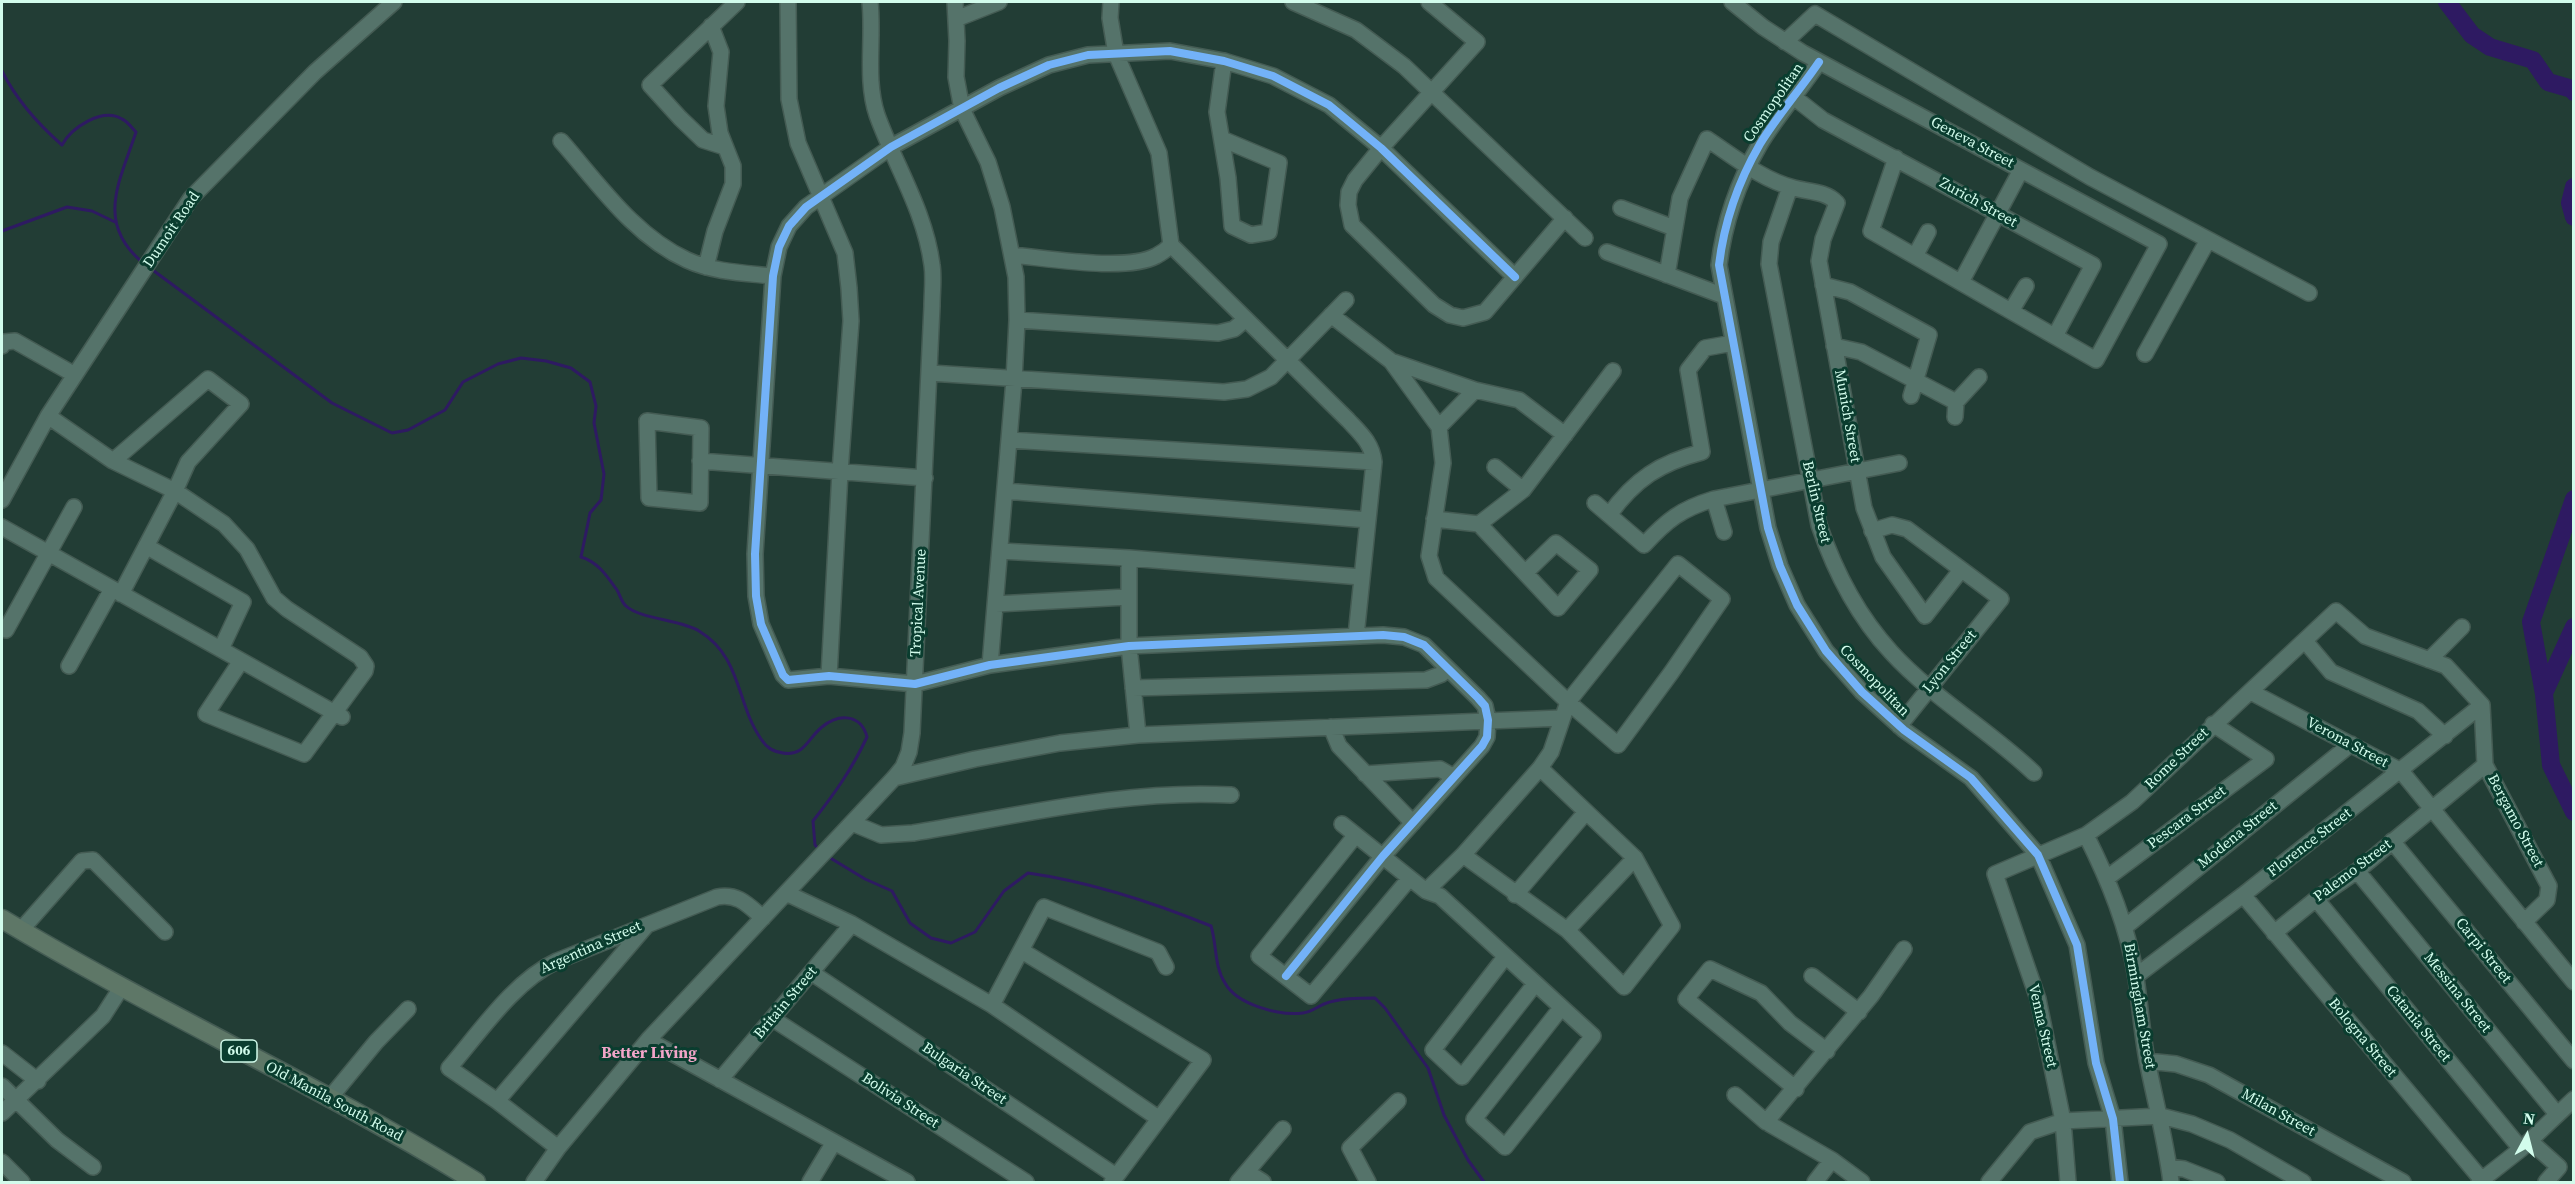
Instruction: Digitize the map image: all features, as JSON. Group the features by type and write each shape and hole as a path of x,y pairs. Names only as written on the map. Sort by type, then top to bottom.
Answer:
{"main road":[{"name":"Old Manila South Road","path":"2,919 121,988 329,1099 476,1182"}],"street":[{"name":"Dumoit Road","path":"2,500 48,416 191,198 315,72 394,2"},
{"path":"725,147 703,140 650,85 737,2"},
{"path":"788,2 789,99 798,143 845,254 849,288 851,321 829,676"},
{"name":"Tropical Avenue","path":"534,1182 558,1148 648,1040 894,778 909,752 915,684 930,373 932,266 920,217 877,113 871,75 873,23 870,2"},
{"path":"955,2 956,77 962,109 988,162 1002,207 1016,277 1017,320 1014,380 990,664"},
{"path":"956,19 999,2"},
{"path":"1111,2 1110,18 1116,54 1159,153 1171,245 1368,441 1373,452 1374,462 1356,636"},
{"path":"1293,2 1356,30 1404,66 1585,238"},
{"path":"1429,2 1477,42 1355,180 1349,192 1348,205 1352,225 1434,304 1450,315 1463,318 1474,317 1485,312 1565,218"},
{"name":"Geneva Street","path":"1732,2 1763,27 1819,62 2159,244 2096,360 2055,336"},
{"path":"1785,42 1815,14 2090,177 2309,293"},
{"path":"706,267 715,231 733,184 733,166 720,133 716,106 721,52 711,26"},
{"path":"1286,976 1383,856 1482,746 1487,737 1488,720 1485,706 1424,645 1414,639 1383,635 1129,646 990,664 915,684 829,676 788,680 783,675 761,624 756,596 755,554 773,276 779,247 789,226 806,207 819,197 891,147 962,109 1049,66 1088,55 1170,51 1224,61 1273,76 1329,105 1381,148 1515,278"},
{"path":"1222,140 1279,163 1269,232 1251,235 1232,226 1217,112 1224,61"},
{"name":"Cosmopolitan","path":"1819,62 1761,143 1749,167 1723,232 1719,265 1768,528 1780,566 1797,605 1826,651 1862,692 1899,726 1971,778 2038,855 2077,945 2097,1063 2113,1119 2120,1182"},
{"name":"Zurich Street","path":"1795,98 1823,120 2093,265 2055,336"},
{"path":"1667,275 1680,198 1707,139 1749,167 1790,187"},
{"path":"561,141 617,205 653,240 687,260 706,267 773,276"},
{"path":"1896,158 1871,231 2055,336"},
{"path":"1961,282 2021,170"},
{"name":"Munich Street","path":"1790,187 1830,195 1837,203 1823,239 1818,261 1864,508 1883,557 1925,616 1960,570"},
{"name":"Berlin Street","path":"1790,187 1771,242 1769,264 1819,525 1832,564 1856,606 1891,652 1930,687 2009,749 2034,773"},
{"path":"1621,208 1674,228"},
{"path":"1915,256 1928,232"},
{"path":"2145,354 2208,240"},
{"path":"1012,255 1072,261 1133,262 1155,257 1171,245"},
{"path":"1607,252 1724,296"},
{"path":"1823,285 1850,292 1929,335 1913,388"},
{"path":"2011,311 2025,286"},
{"path":"930,373 1224,392 1248,389 1271,377 1346,300"},
{"path":"1331,315 1390,362 1439,428 1443,463 1429,556 1436,578 1568,702 1618,745 1671,674 1722,599 1678,564 1568,702 1551,752 1540,768 1463,855 1426,891"},
{"path":"1017,320 1218,333 1234,330 1246,319"},
{"path":"2,346 4,342 15,341 75,375"},
{"path":"1609,515 1625,493 1647,475 1676,459 1702,452 1688,370 1705,348 1733,343"},
{"path":"1834,346 1861,352 1913,388 1955,410 1979,376"},
{"path":"1390,362 1475,390 1519,400 1565,435"},
{"path":"1479,524 1523,490 1613,372"},
{"path":"69,666 146,546 188,462 241,404 208,379 113,461"},
{"path":"1439,428 1475,390"},
{"path":"48,416 113,461 175,491 224,524 247,549 264,583 280,603 364,661 365,670 339,715 304,754 206,714 241,661"},
{"path":"647,421 701,428 700,461 700,503 649,498 647,421"},
{"path":"1009,440 1374,462"},
{"path":"700,461 925,478"},
{"path":"1595,503 1644,545 1666,522 1680,512 1714,500 1899,463"},
{"path":"1495,467 1523,490"},
{"path":"1005,491 1368,520"},
{"path":"1714,500 1724,532"},
{"path":"6,630 74,507"},
{"path":"1434,519 1479,524 1525,573"},
{"path":"1872,531 1892,525 1907,529 1960,570"},
{"path":"2,527 339,715"},
{"path":"146,546 243,602 221,649"},
{"path":"1000,551 1129,558 1361,577"},
{"path":"1129,558 1127,597 1129,646 1138,735"},
{"name":"Lyon Street","path":"1899,726 2001,599 1960,570"},
{"path":"996,604 1127,597"},
{"name":"Rome Street","path":"1995,874 2086,835 2132,802 2336,612 2365,636 2429,660"},
{"path":"2462,627 2429,660 2446,666 2482,705"},
{"path":"2305,641 2331,672 2418,711 2445,736"},
{"path":"1133,688 1426,680 1442,674 1445,667"},
{"name":"Verona Street","path":"2251,692 2401,771 2574,982"},
{"name":"Florence Street","path":"2136,976 2243,895 2482,705"},
{"name":"Bergamo Street","path":"2482,705 2485,765 2549,886 2547,900 2524,922"},
{"path":"894,778 975,759 1060,743 1138,735 1562,718"},
{"name":"Pescara Street","path":"2107,878 2266,759 2214,724"},
{"path":"1331,727 1339,746 1413,823"},
{"name":"Modena Street","path":"2125,927 2351,744"},
{"name":"Palemo Street","path":"2274,933 2316,899 2357,871 2485,765"},
{"path":"1463,855 1515,895 1567,930 1624,987 1672,926 1635,858 1540,768"},
{"path":"1365,774 1440,770 1454,777"},
{"path":"852,823 881,835 914,833 1119,799 1191,793 1232,795"},
{"path":"1515,895 1586,812"},
{"path":"1342,824 1409,879 1426,891 1440,896 1593,1036 1504,1147 1474,1119 1560,1008"},
{"name":"Birmingham Street","path":"2086,835 2107,878 2125,927 2136,976 2147,1061 2161,1116 2170,1175"},
{"path":"1355,836 1259,956 1311,996 1409,879"},
{"name":"Carpi Street","path":"2392,841 2574,1061"},
{"path":"1567,930 1635,858"},
{"path":"21,930 82,861 93,860 165,932"},
{"name":"Messina Street","path":"2357,871 2557,1114"},
{"name":"Venna Street","path":"1995,874 2038,999 2063,1121 2068,1182"},
{"path":"786,893 852,924 992,1005 1158,1118"},
{"name":"Argentina Street","path":"497,1101 449,1068 531,976 557,961 650,922 726,895 742,899 763,918"},
{"name":"Bologna Street","path":"2243,895 2480,1181"},
{"name":"Catania Street","path":"2316,899 2525,1145 2559,1167 2546,1182"},
{"path":"992,1005 1044,908 1158,951 1166,967"},
{"path":"558,1148 497,1101 650,922"},
{"name":"Britain Street","path":"720,1080 852,924"},
{"path":"1766,1122 1827,1051 1904,950"},
{"path":"1022,951 1203,1060 1114,1179"},
{"path":"1505,957 1433,1050 1462,1077 1535,984"},
{"path":"1796,1089 1686,999 1704,976 1710,969 1761,993 1790,1023 1827,1051"},
{"name":"Bulgaria Street","path":"812,972 1114,1179"},
{"path":"1812,976 1858,1012"},
{"path":"2,1113 38,1081 103,1016 121,988"},
{"path":"329,1099 376,1042 408,1009"},
{"name":"Bolivia Street","path":"773,1019 1026,1182"},
{"path":"648,1040 907,1182"},
{"path":"2,1053 38,1081"},
{"name":"Milan Street","path":"2147,1061 2176,1064 2209,1075 2403,1182"},
{"path":"2,1086 57,1140 93,1167"},
{"path":"1735,1095 1766,1122 1832,1160 1863,1182"},
{"path":"2480,1181 2525,1145 2574,1099"},
{"path":"1368,1182 1350,1148 1398,1101"},
{"path":"1989,1182 2030,1132 2063,1121 2161,1116 2192,1124 2230,1140 2303,1182"},
{"path":"1263,1182 1242,1177 1283,1129"},
{"path":"810,1182 834,1142"},
{"path":"1815,1182 1832,1160"},
{"path":"2,1162 22,1182"},
{"path":"2170,1175 2184,1168 2217,1182"}],"waterway":[{"path":"2447,2 2472,35 2490,47 2533,60 2548,82 2572,89 2574,92"},
{"path":"2,71 28,111 62,145 72,132 97,117 114,116 124,120 136,132 118,184 115,216 119,232 128,247 142,262"},
{"path":"2574,187 2570,203 2574,217"},
{"path":"2,231 67,207 92,211 115,222"},
{"path":"150,268 332,403 392,433 408,430 445,410 463,382 498,364 521,358 546,361 571,368 590,382 596,406 594,423 604,474 601,500 590,513 581,557 602,570 625,605 632,610 692,627 713,642 731,667 753,725 770,749 783,753 796,752 805,746 817,731 835,719 855,720 864,729 867,737 855,760 836,791 813,821 815,845 820,850"},
{"path":"2574,499 2531,622 2544,694 2551,765 2574,812"},
{"path":"2544,693 2574,627"},
{"path":"827,856 865,879 892,891 910,923 931,938 951,943 975,932 1004,891 1028,873 1121,894 1211,926 1217,963 1225,983 1239,997 1271,1011 1303,1013 1336,1001 1375,998 1385,1008 1428,1068 1444,1115 1468,1160 1484,1182"}],"cycle path":[{"path":"1286,976 1383,856 1482,746 1487,737 1488,720 1485,706 1424,645 1404,637 1383,635 1129,646 990,665 915,684 829,676 788,680 783,675 761,624 756,596 755,554 773,276 779,247 789,226 806,207 891,147 999,88 1049,65 1088,55 1170,51 1224,61 1273,76 1329,105 1381,148 1515,277"},
{"path":"1819,62 1774,123 1752,158 1728,218 1719,265 1768,528 1780,566 1797,605 1826,651 1862,692 1904,730 1971,778 2038,855 2077,945 2096,1063 2113,1119 2120,1182"}],"district":[{"name":"Better Living","path":"649,1054"}]}
